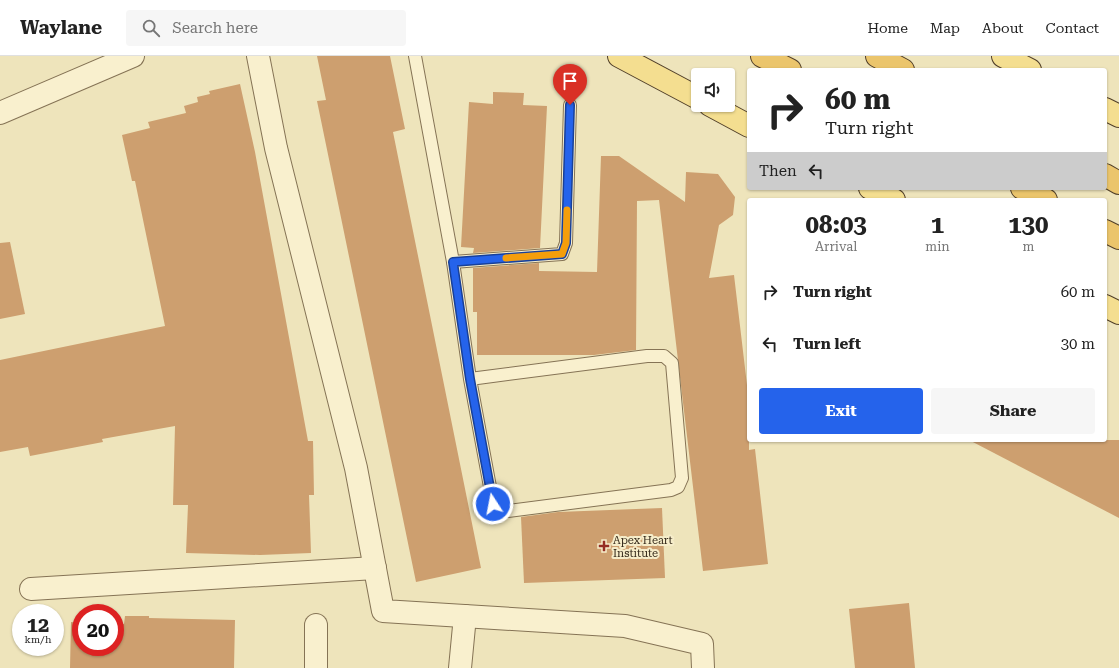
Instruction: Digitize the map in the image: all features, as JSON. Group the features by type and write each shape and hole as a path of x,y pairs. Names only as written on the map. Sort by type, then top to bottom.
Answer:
{"highway":[{"path":"762,56 786,68"},
{"path":"876,56 899,68"},
{"path":"1107,176 1119,183"},
{"path":"1026,190 1042,198"},
{"path":"1107,232 1119,238"}],"main road":[{"path":"619,56 691,94"},
{"path":"1003,56 1026,68"},
{"path":"1107,110 1119,116"},
{"path":"723,112 747,125"},
{"path":"874,190 890,198"},
{"path":"1107,307 1119,313"}],"street":[{"path":"0,113 133,56"},
{"path":"258,56 276,148 356,468 383,611 625,626 702,644 703,668"},
{"path":"31,589 375,568"},
{"path":"460,668 465,616"},
{"path":"316,626 316,668"}],"lane":[{"path":"415,56 453,262 470,379 493,504 499,509 508,511 671,490 678,487 682,478 672,363 664,356 647,356 470,379"},
{"path":"453,262 562,254 566,243 570,105"}],"building":[{"path":"317,56 390,56 405,129 393,132 481,568 416,582 317,101 326,100"},
{"path":"240,84 255,152 308,441 313,441 314,495 309,495 311,553 260,555 186,553 188,505 173,505 175,426 102,439 103,442 30,456 28,447 0,452 0,360 165,326 135,181 132,181 122,135 150,128 148,122 186,113 184,106 198,102 197,97 210,94 209,91"},
{"path":"493,92 524,93 523,105 547,106 540,248 473,253 474,248 461,247 469,102 493,104"},
{"path":"601,156 619,156 685,202 686,172 718,174 735,197 733,215 719,225 709,278 734,275 747,385 747,442 749,442 749,450 755,449 768,564 703,571 659,200 637,201 636,350 594,355 477,355 477,312 473,312 473,268 539,263 539,271 597,272"},
{"path":"10,242 25,314 0,319 0,243"},
{"path":"1107,440 1119,440 1119,518 973,442 1107,442"},
{"path":"662,508 665,578 524,583 521,517 558,512"},
{"path":"909,603 915,668 855,668 849,609"},
{"path":"125,616 235,620 234,668 70,668 71,622 72,656 124,656"}],"slow traffic":[{"path":"506,258 562,254 566,243 567,210"}],"place":[{"name":"Apex Heart Institute","path":"604,546"}],"route":[{"path":"493,504 470,379 453,262 562,254 566,243 570,105"}]}
